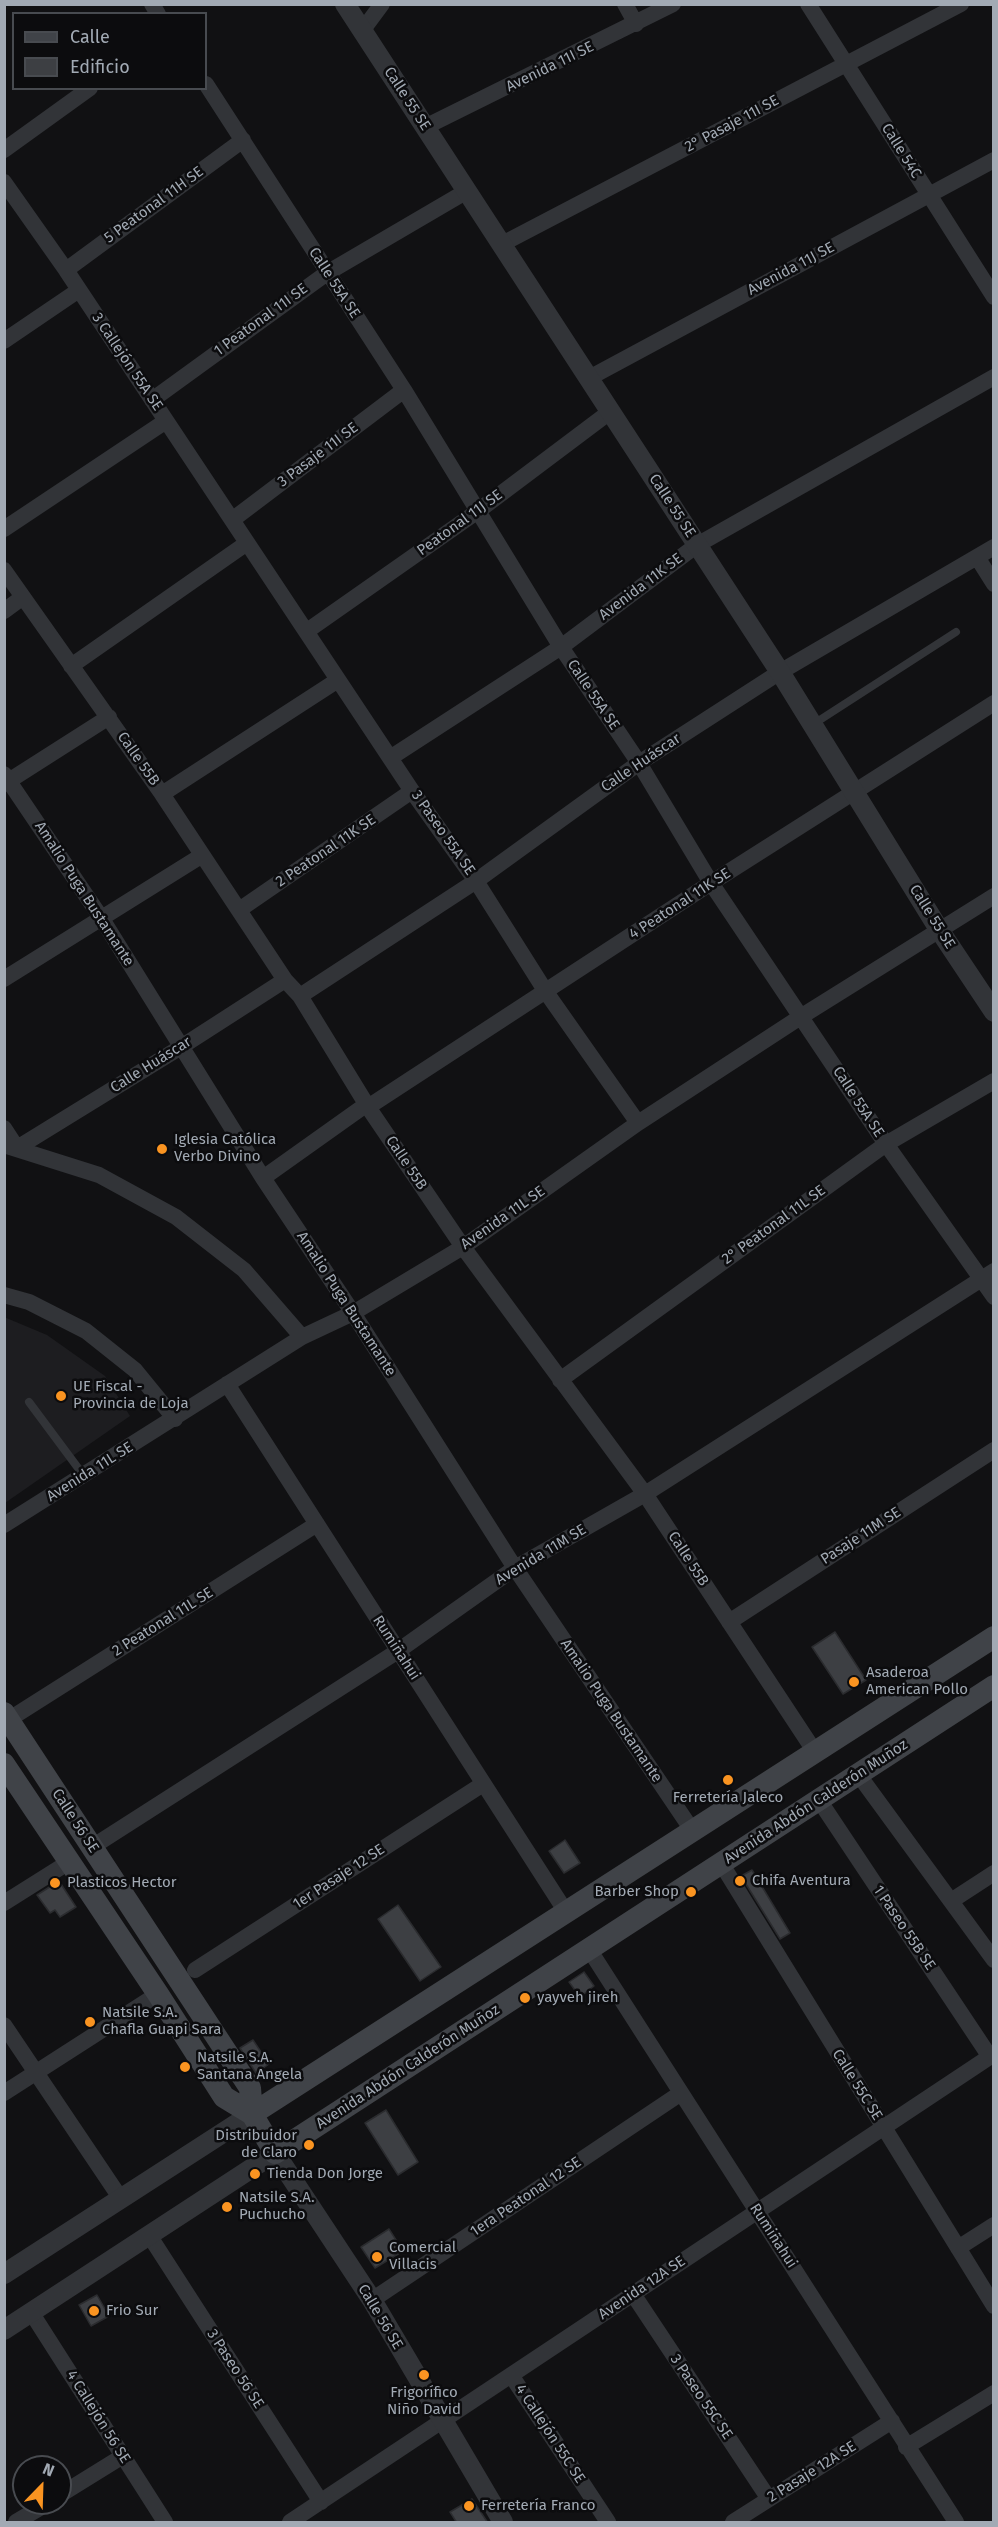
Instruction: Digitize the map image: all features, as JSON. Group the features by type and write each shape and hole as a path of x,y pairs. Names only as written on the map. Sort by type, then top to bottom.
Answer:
{"main road":[{"path":"252,2114 993,1637"},
{"name":"Avenida Abdón Calderón Muñoz","path":"275,2153 993,1686"},
{"name":"Calle 56 SE","path":"6,1717 250,2088 252,2114 275,2153"},
{"name":"Calle 56 SE","path":"4,1764 224,2097 252,2114"}],"street":[{"name":"Calle 55 SE","path":"345,4 780,672 940,931 993,1012"},
{"path":"363,31 382,4"},
{"path":"625,4 636,24"},
{"name":"Avenida 11I SE","path":"425,127 673,4"},
{"name":"Calle 54C","path":"808,4 993,297"},
{"name":"2° Pasaje 11I SE","path":"502,244 961,4"},
{"name":"Calle 55A SE","path":"207,86 404,390 561,647 639,763 711,883 886,1144 987,1274 993,1297"},
{"path":"4,150 87,90"},
{"name":"5 Peatonal 11H SE","path":"66,270 243,140"},
{"name":"Avenida 11J SE","path":"589,378 993,160"},
{"name":"3 Callejón 55A SE","path":"4,182 66,270 247,543"},
{"name":"1 Peatonal 11I SE","path":"152,400 327,273 467,191"},
{"path":"4,341 78,290"},
{"name":"Avenida 11K SE","path":"390,758 561,647 697,545 993,377"},
{"name":"3 Pasaje 11I SE","path":"232,520 404,390"},
{"name":"Peatonal 11J SE","path":"307,631 478,511 611,411"},
{"path":"4,529 166,421"},
{"path":"71,666 247,543"},
{"name":"3 Paseo 55A SE","path":"247,543 412,791 476,881 546,992 638,1123"},
{"name":"Calle Huáscar","path":"300,996 476,881 639,763 780,672 993,547"},
{"path":"977,556 993,584"},
{"name":"Calle 55B","path":"4,570 162,794 285,980 300,996 367,1106 463,1246 645,1494 815,1752"},
{"path":"4,611 23,597"},
{"path":"162,794 338,680"},
{"name":"4 Peatonal 11K SE","path":"263,1178 367,1106 993,703"},
{"path":"6,780 109,717"},
{"name":"Amalio Puga Bustamante","path":"6,780 102,919 263,1178 515,1568 692,1830"},
{"name":"2 Peatonal 11K SE","path":"239,910 412,791"},
{"path":"4,979 201,856"},
{"name":"Avenida 11L SE","path":"4,1525 302,1337 352,1313 463,1246 638,1123 801,1016 993,896"},
{"name":"Calle Huáscar","path":"11,1146 181,1047 285,980"},
{"name":"2° Peatonal 11L SE","path":"560,1380 886,1144 993,1081"},
{"path":"4,1128 11,1146 99,1175 176,1216 244,1270 302,1337"},
{"name":"Avenida 11M SE","path":"92,1847 398,1651 515,1568 645,1494 987,1274"},
{"path":"4,1295 29,1302 86,1331 135,1370 175,1419"},
{"name":"Rumiñahui","path":"227,1384 566,1912"},
{"name":"Pasaje 11M SE","path":"729,1622 993,1450"},
{"name":"2 Peatonal 11L SE","path":"6,1717 317,1524"},
{"path":"858,1774 993,1960"},
{"name":"1er Pasaje 12 SE","path":"195,1970 483,1784"},
{"name":"1 Paseo 55B SE","path":"819,1800 992,2056"},
{"path":"4,1903 69,1862"},
{"name":"Calle 55C SE","path":"721,1863 993,2306"},
{"path":"951,1901 993,1873"},
{"name":"Rumiñahui","path":"589,1949 956,2523"},
{"path":"4,2093 158,1994"},
{"path":"4,2025 121,2199"},
{"name":"Avenida 12A SE","path":"290,2523 992,2056"},
{"name":"1era Peatonal 12 SE","path":"372,2300 681,2093"},
{"path":"4,2274 252,2114"},
{"name":"Avenida Abdón Calderón Muñoz","path":"4,2330 275,2153"},
{"name":"Calle 56 SE","path":"275,2153 372,2300 504,2523"},
{"path":"958,2248 993,2224"},
{"name":"3 Paseo 56 SE","path":"149,2235 321,2502"},
{"name":"3 Paseo 55C SE","path":"633,2294 769,2499"},
{"name":"4 Callejón 56 SE","path":"31,2312 165,2523"},
{"name":"4 Callejón 55C SE","path":"511,2375 608,2523"},
{"path":"906,2447 993,2393"},
{"name":"2 Pasaje 12A SE","path":"733,2523 892,2421"},
{"path":"72,2488 123,2456"},
{"path":"16,2523 29,2515"}],"lane":[{"path":"811,725 956,632"},
{"path":"29,1402 84,1476"}],"shaded area":[{"name":"UE Fiscal - Provincia de Loja","path":"4,1317 47,1335 105,1376 130,1416 5,1503"}],"building":[{"path":"835,1632 866,1680 843,1694 812,1647"},
{"path":"565,1840 580,1863 564,1873 549,1851"},
{"path":"752,1870 790,1933 780,1939 741,1876"},
{"path":"59,1881 76,1907 60,1917 55,1910 50,1913 37,1895"},
{"path":"398,1905 441,1967 420,1981 378,1919"},
{"path":"584,1972 594,1986 580,1997 569,1982"},
{"path":"253,2040 269,2064 256,2073 240,2048"},
{"path":"386,2110 418,2162 398,2175 365,2123"},
{"path":"389,2229 403,2251 375,2268 361,2247"},
{"name":"Frio Sur","path":"97,2295 109,2316 91,2326 79,2305"},
{"name":"Ferretería Franco","path":"472,2499 488,2523 457,2523 450,2512"}],"place":[{"name":"Iglesia Católica Verbo Divino","path":"162,1149"},
{"name":"UE Fiscal - Provincia de Loja","path":"61,1396"},
{"name":"Asaderoa American Pollo","path":"854,1682"},
{"name":"Ferretería Jaleco","path":"728,1780"},
{"name":"Chifa Aventura","path":"740,1881"},
{"name":"Plasticos Hector","path":"55,1883"},
{"name":"Barber Shop","path":"691,1892"},
{"name":"yayveh jireh","path":"525,1998"},
{"name":"Natsile S.A. Chafla Guapi Sara","path":"90,2022"},
{"name":"Natsile S.A. Santana Angela","path":"185,2067"},
{"name":"Distribuidor de Claro","path":"309,2145"},
{"name":"Tienda Don Jorge","path":"255,2174"},
{"name":"Natsile S.A. Puchucho","path":"227,2207"},
{"name":"Comercial Villacis","path":"377,2257"},
{"name":"Frio Sur","path":"94,2311"},
{"name":"Frigorífico Niño David","path":"424,2375"},
{"name":"Ferretería Franco","path":"469,2506"}]}
